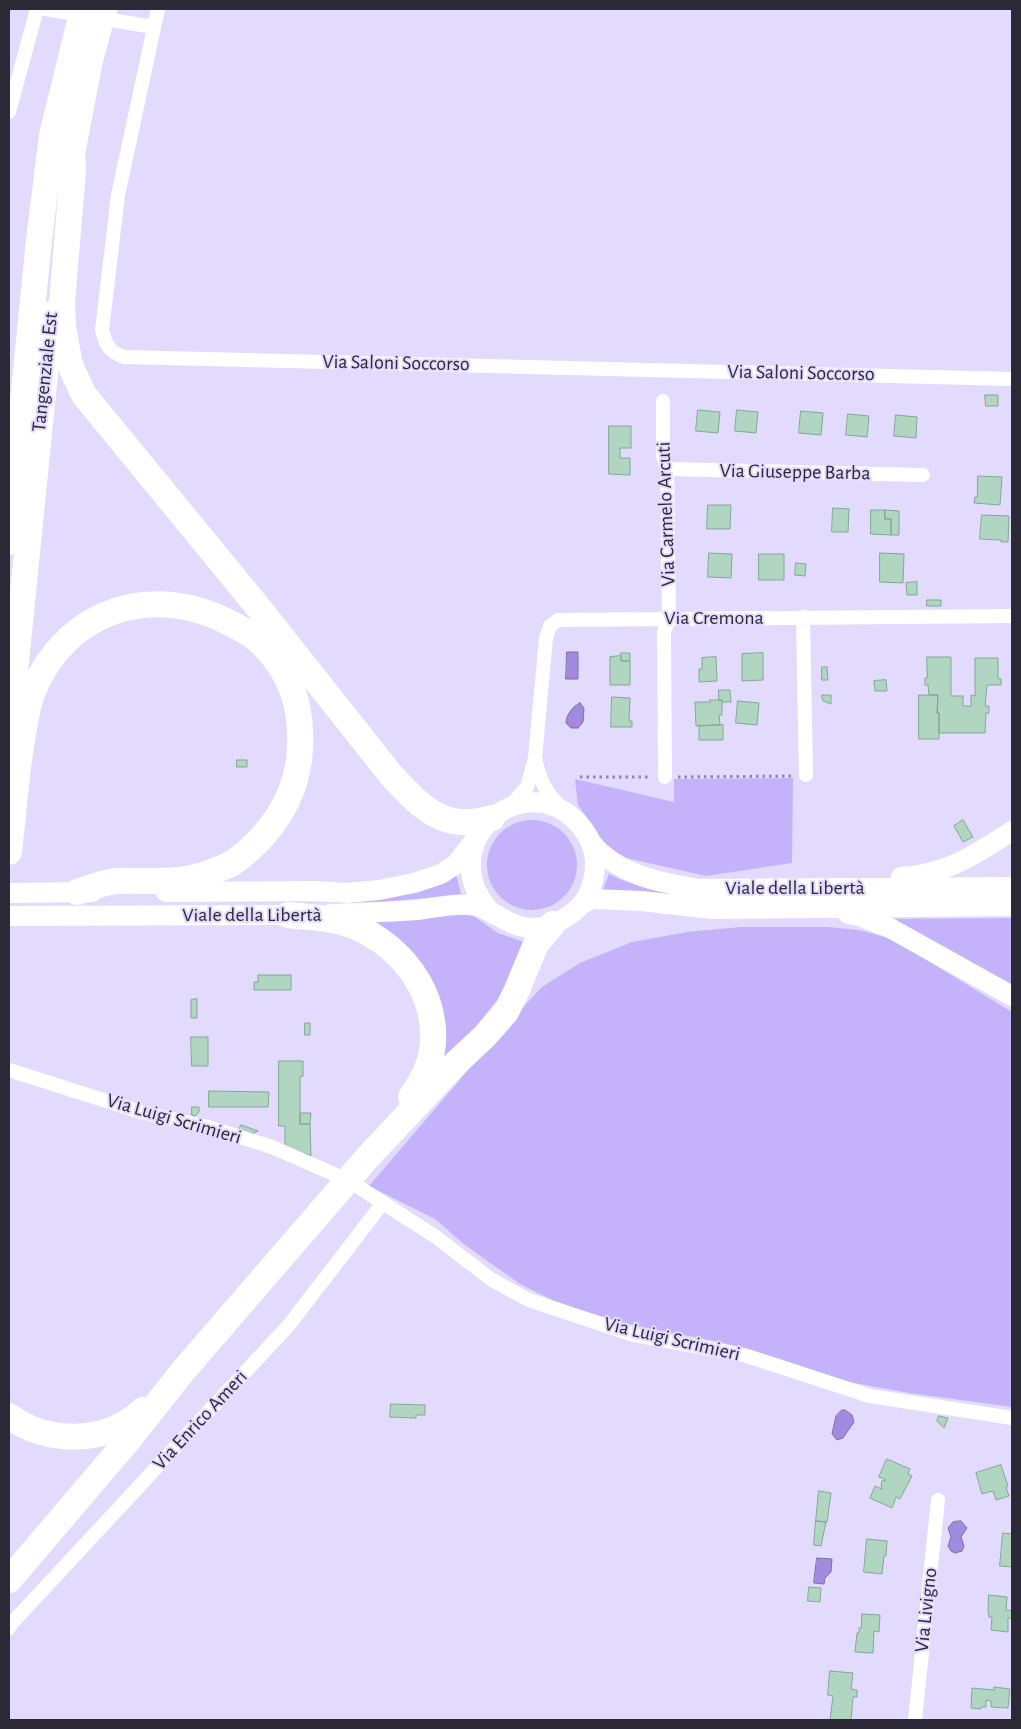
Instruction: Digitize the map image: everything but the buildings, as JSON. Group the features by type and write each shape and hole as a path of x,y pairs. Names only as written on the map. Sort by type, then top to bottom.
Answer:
{"highway":[{"name":"Tangenziale Est","path":"9,738 56,263 72,148 83,9"},
{"name":"Tangenziale Est","path":"9,542 39,240 52,135 80,57 104,9"},
{"path":"72,148 73,172 62,302 63,327 70,365 84,395 258,606 403,788 428,811 444,818 471,824 492,821"},
{"path":"9,400 28,275 39,240"},
{"path":"9,852 22,742 33,692 47,664 66,640 83,627 103,616 129,607 161,603 195,608 221,618 253,636 271,654 288,681 298,709 302,737 292,793 278,817 260,840 237,861 205,875 181,881 111,881 77,892"},
{"path":"288,915 341,922 365,931 388,946 407,964 420,985 431,1010 434,1033 431,1056 424,1078 367,1158"},
{"path":"9,1580 130,1438 183,1371 367,1158 506,1012 536,944 553,924"},
{"path":"9,1416 36,1430 59,1436 79,1437 98,1434 136,1417 183,1371"}],"main road":[{"name":"Viale della Libertà","path":"9,892 316,891 347,893 379,890 414,884 441,874 456,864 492,821 524,804 551,806 569,815 579,823 594,852 595,874 588,894 582,904 572,914 553,924 532,928 518,926 471,905 453,904 380,913 9,916"},
{"name":"Viale della Libertà","path":"492,821 471,855 471,874 480,900 493,914"},
{"path":"741,889 912,876 940,871 965,860 1012,830"},
{"name":"Viale della Libertà","path":"590,842 600,853 615,864 651,879 698,889 1012,887"},
{"name":"Viale della Libertà","path":"582,904 593,899 614,899 712,909 1012,906"},
{"path":"796,908 859,916 890,928 1012,996"}],"street":[{"path":"9,112 37,9"},
{"path":"46,9 153,28"},
{"name":"Via Saloni Soccorso","path":"158,9 118,195 102,330 106,344 115,353 124,357 1012,378"},
{"name":"Via Carmelo Arcuti","path":"663,401 663,456 667,469 669,618 664,632 665,777"},
{"name":"Via Giuseppe Barba","path":"667,469 923,475"},
{"name":"Via Cremona","path":"492,821 528,787 535,758 546,638 550,626 558,620 1012,616"},
{"path":"803,618 806,775"},
{"name":"Via Cremona","path":"535,758 540,779 546,792 569,815"},
{"name":"Via Luigi Scrimieri","path":"9,1070 141,1112 208,1127 272,1147 336,1175"},
{"name":"Via Luigi Scrimieri","path":"360,1188 382,1204 436,1237 492,1280 529,1300 634,1335 744,1355 870,1396 1012,1418"},
{"name":"Via Enrico Ameri","path":"9,1628 61,1568 289,1324 382,1204"},
{"name":"Via Livigno","path":"915,1720 938,1500"}],"path":[{"path":"580,777 806,775"}],"shaded area":[{"path":"567,652 578,652 578,679 566,679"},
{"path":"580,703 584,708 583,722 578,728 571,728 566,723 567,717 572,709"},
{"path":"793,778 792,863 706,876 613,855 578,805 575,779 674,802 674,779"},
{"path":"532,820 549,824 564,833 573,848 577,865 573,882 564,897 549,906 532,910 515,906 500,897 491,882 487,865 491,848 500,833 515,824"},
{"path":"456,874 461,894 384,901 337,903 336,901"},
{"path":"609,874 643,887 703,898 603,890"},
{"path":"468,912 498,933 527,943 510,984 436,1076 442,1028 362,921"},
{"path":"1012,918 1012,987 884,919"},
{"path":"741,927 828,927 859,930 892,939 1012,1012 1012,1407 909,1393 849,1382 767,1355 720,1342 637,1326 566,1307 520,1284 465,1245 435,1219 369,1186 511,1020 542,987 580,963 632,942 687,932"},
{"path":"842,1410 852,1415 854,1422 843,1438 837,1440 832,1434 836,1416"},
{"path":"961,1521 967,1528 961,1537 964,1546 962,1551 955,1553 948,1546 951,1537 948,1528 953,1522"},
{"path":"817,1558 832,1559 831,1572 825,1578 824,1584 814,1583"}]}
